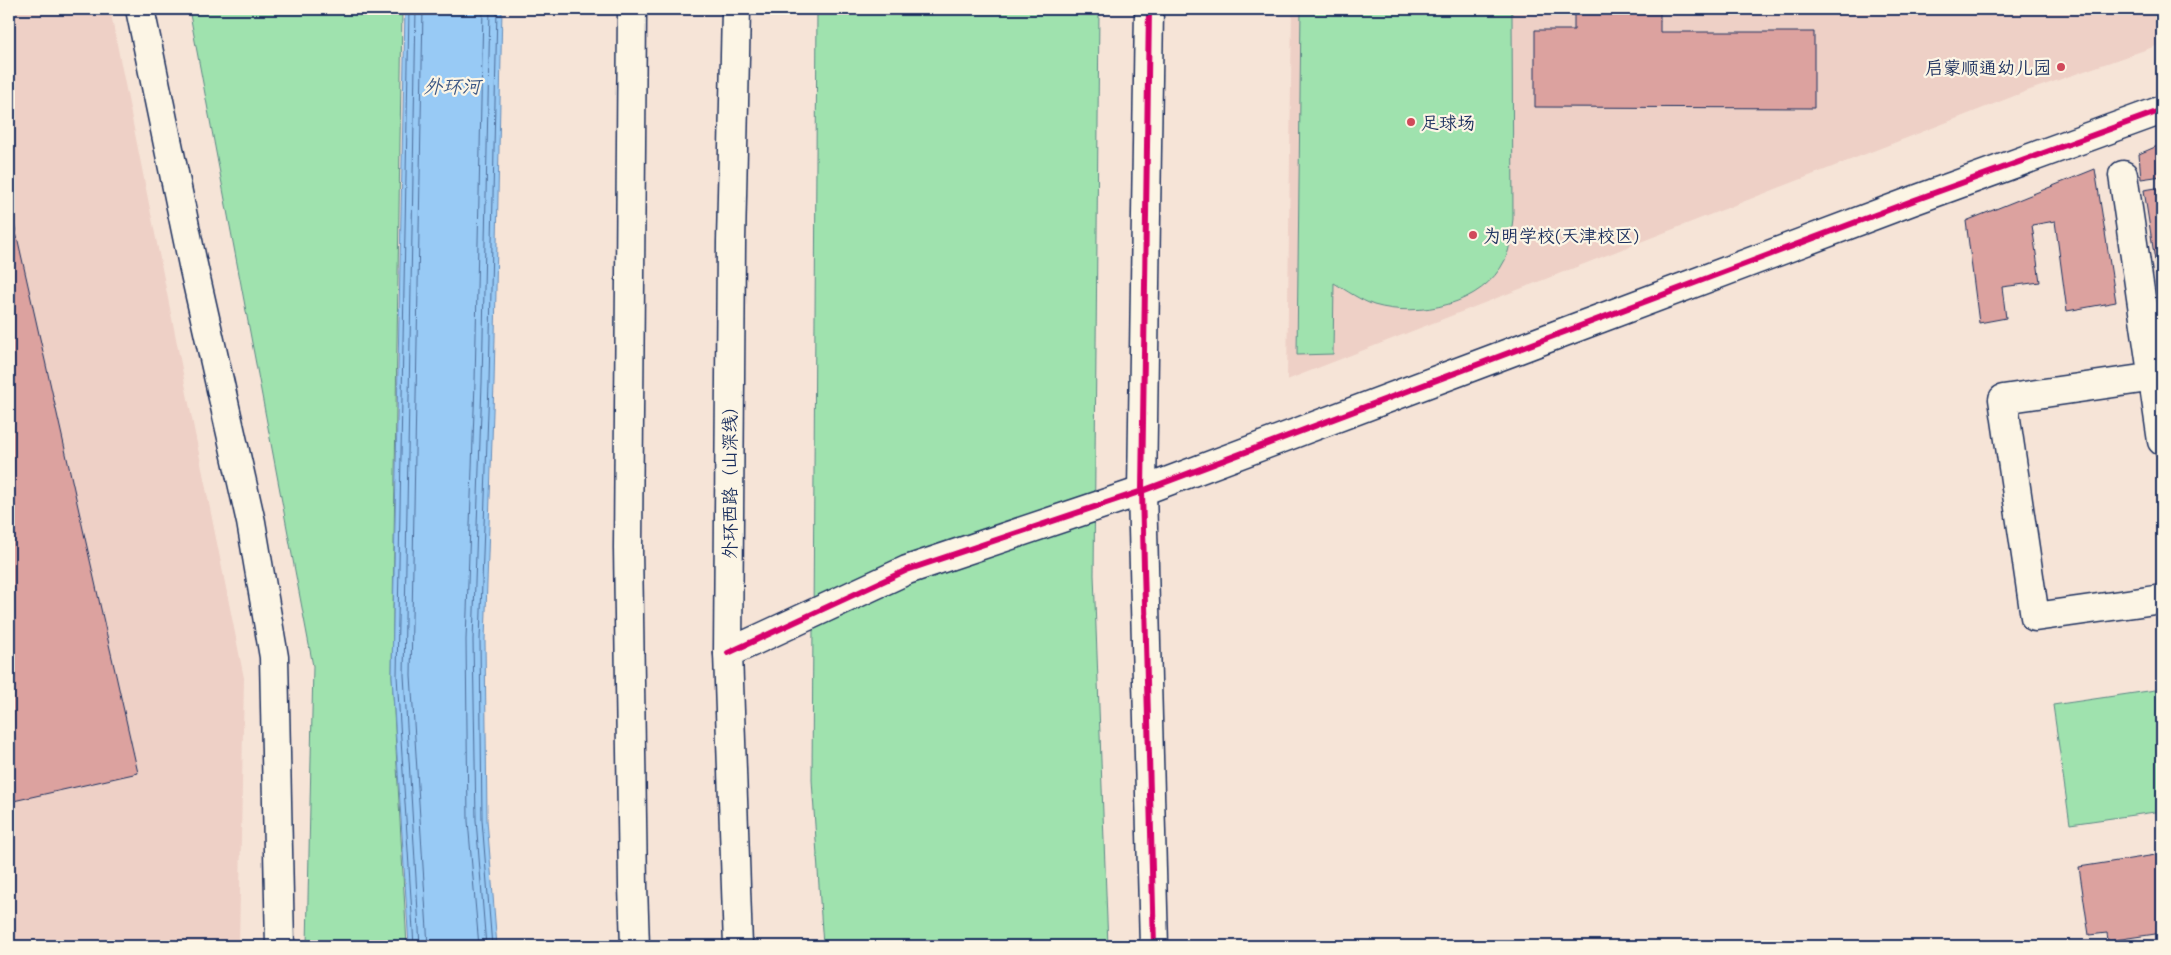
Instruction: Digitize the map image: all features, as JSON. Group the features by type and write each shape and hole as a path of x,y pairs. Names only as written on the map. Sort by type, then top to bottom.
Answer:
{"main road":[{"path":"140,9 193,265 251,522 274,657 280,946"},
{"path":"632,9 628,548 633,886 636,946"},
{"name":"外环西路（山深线）","path":"736,9 730,252 728,653 738,946"},
{"path":"1149,9 1142,491 1154,946"},
{"path":"728,653 907,570 1142,491 1893,208 2162,110"},
{"path":"2123,175 2157,377 2162,441"},
{"path":"2157,377 2003,399 2035,617 2162,599"}],"shaded area":[{"path":"9,9 110,9 244,678 239,946 9,946"},
{"name":"为明学校(天津校区)","path":"1292,9 2162,9 2162,44 2027,91 1287,380"}],"green space":[{"path":"189,9 402,9 392,676 407,946 307,946 313,666"},
{"path":"817,9 1099,9 1094,575 1108,946 823,946 812,780"},
{"path":"1301,9 1511,9 1512,15 1513,219 1510,245 1505,260 1495,275 1482,288 1448,304 1429,308 1410,310 1374,305 1334,283 1333,354 1297,355"},
{"path":"2162,689 2162,811 2070,824 2053,705"}],"water":[{"name":"外环河","path":"405,9 502,9 494,383 485,640 487,820 497,946 409,946 392,676"}],"building":[{"path":"1574,9 1660,9 1660,32 1814,32 1814,108 1535,107 1535,30 1574,30"},
{"path":"2162,144 2162,176 2141,179 2139,154"},
{"path":"2095,169 2116,302 2067,311 2055,221 2032,225 2040,282 2002,287 2006,318 1979,323 1966,221"},
{"path":"2162,187 2162,280 2158,280 2144,190"},
{"path":"9,201 138,773 9,802"},
{"path":"2162,854 2162,933 2108,941 2107,933 2089,935 2079,867"}],"cycle path":[{"path":"1149,9 1142,491 1154,946"},
{"path":"728,653 907,570 1142,491 1912,201 2162,110"}],"place":[{"name":"启蒙顺通幼儿园","path":"2061,67"},
{"name":"足球场","path":"1411,122"},
{"name":"为明学校(天津校区)","path":"1473,235"}]}
